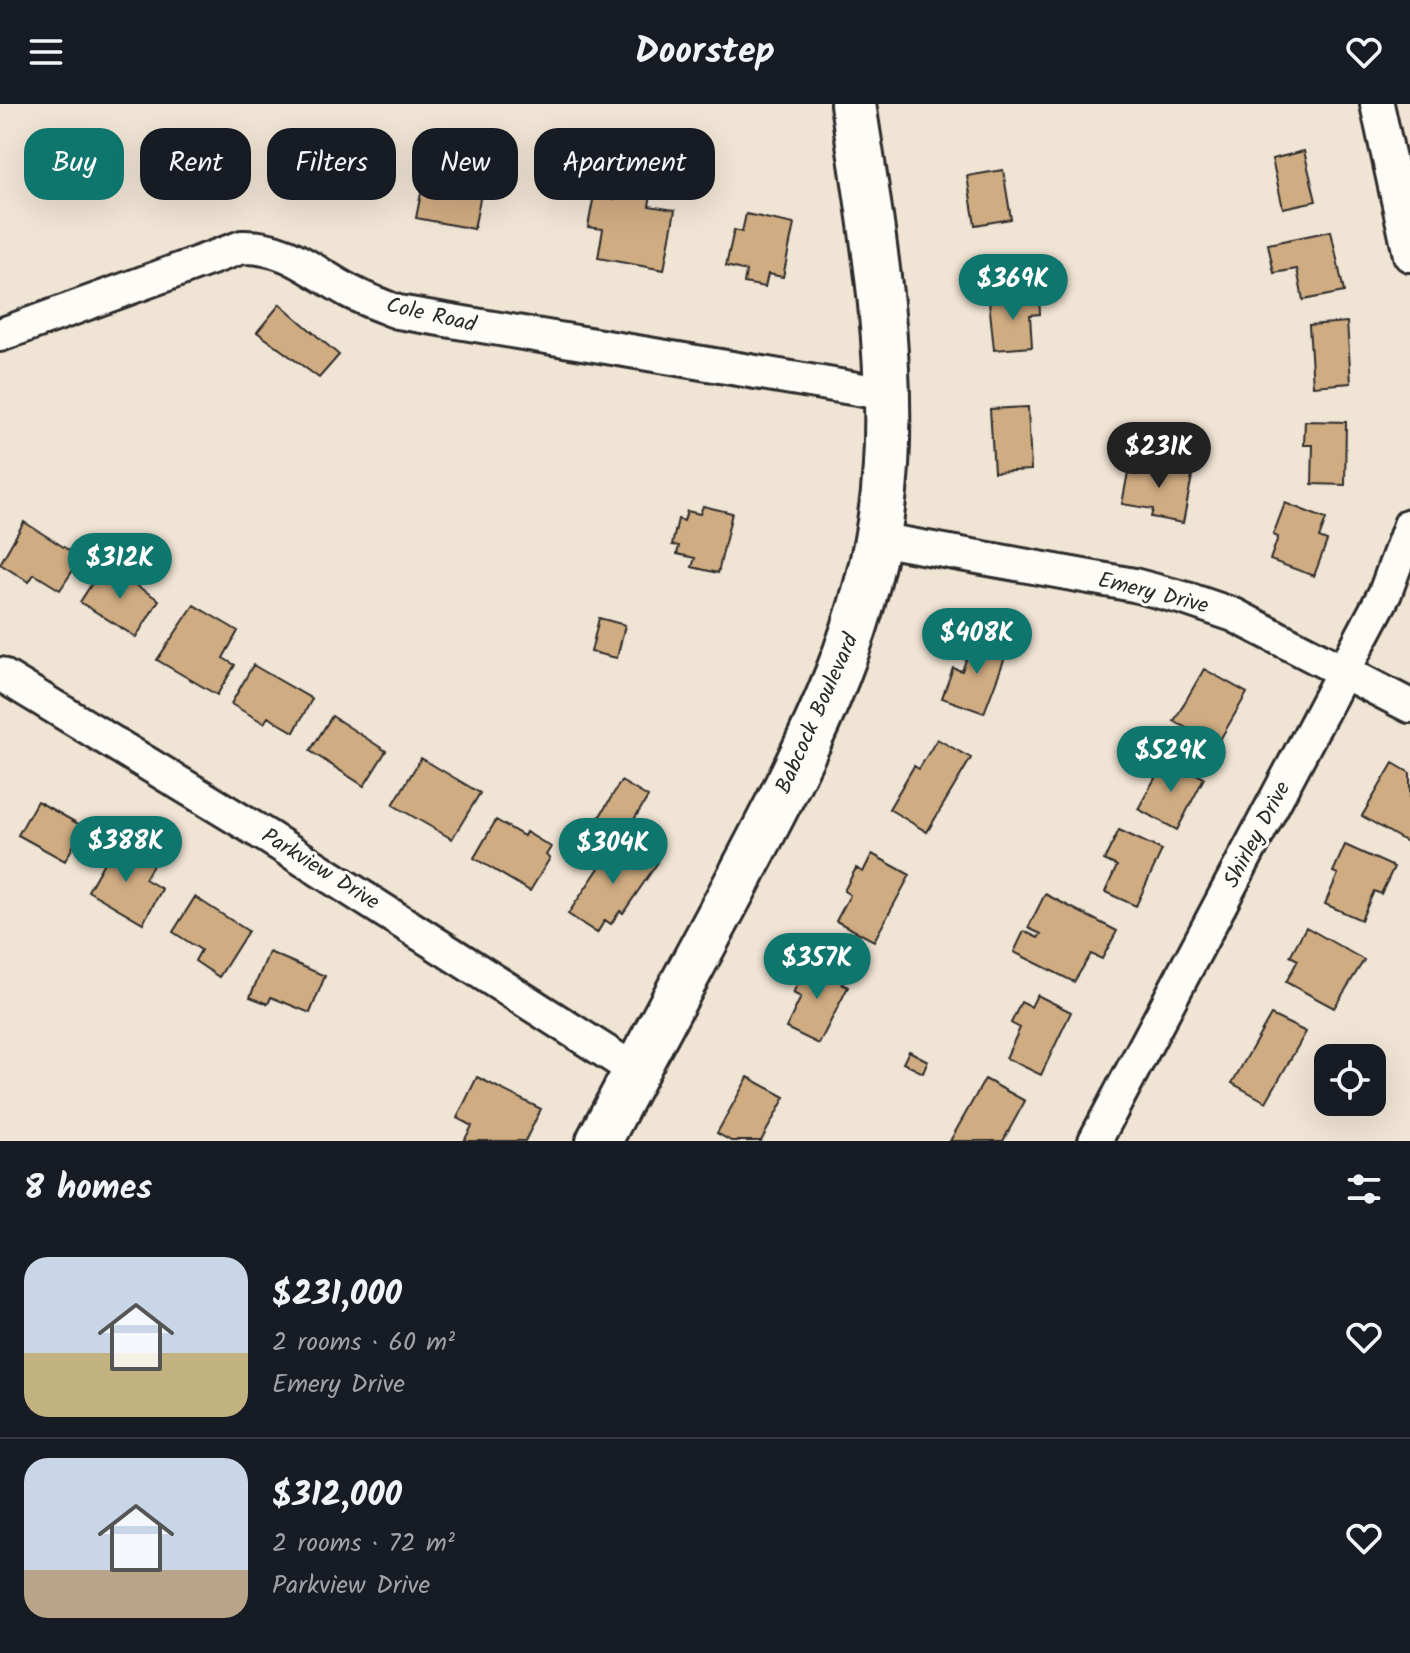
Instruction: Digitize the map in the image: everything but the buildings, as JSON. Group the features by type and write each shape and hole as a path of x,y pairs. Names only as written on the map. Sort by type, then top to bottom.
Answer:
{"main road":[{"name":"Babcock Boulevard","path":"599,1141 819,721 857,625 877,539 886,468 887,394 853,104"}],"street":[{"path":"1377,104 1410,255"},
{"name":"Cole Road","path":"0,335 242,247 265,246 289,254 369,300 425,318 887,394"},
{"name":"Shirley Drive","path":"1095,1141 1346,670 1385,593 1410,525"},
{"name":"Emery Drive","path":"877,539 1134,585 1187,599 1234,615 1346,670 1410,706"},
{"name":"Parkview Drive","path":"0,674 268,837 636,1071"}]}
